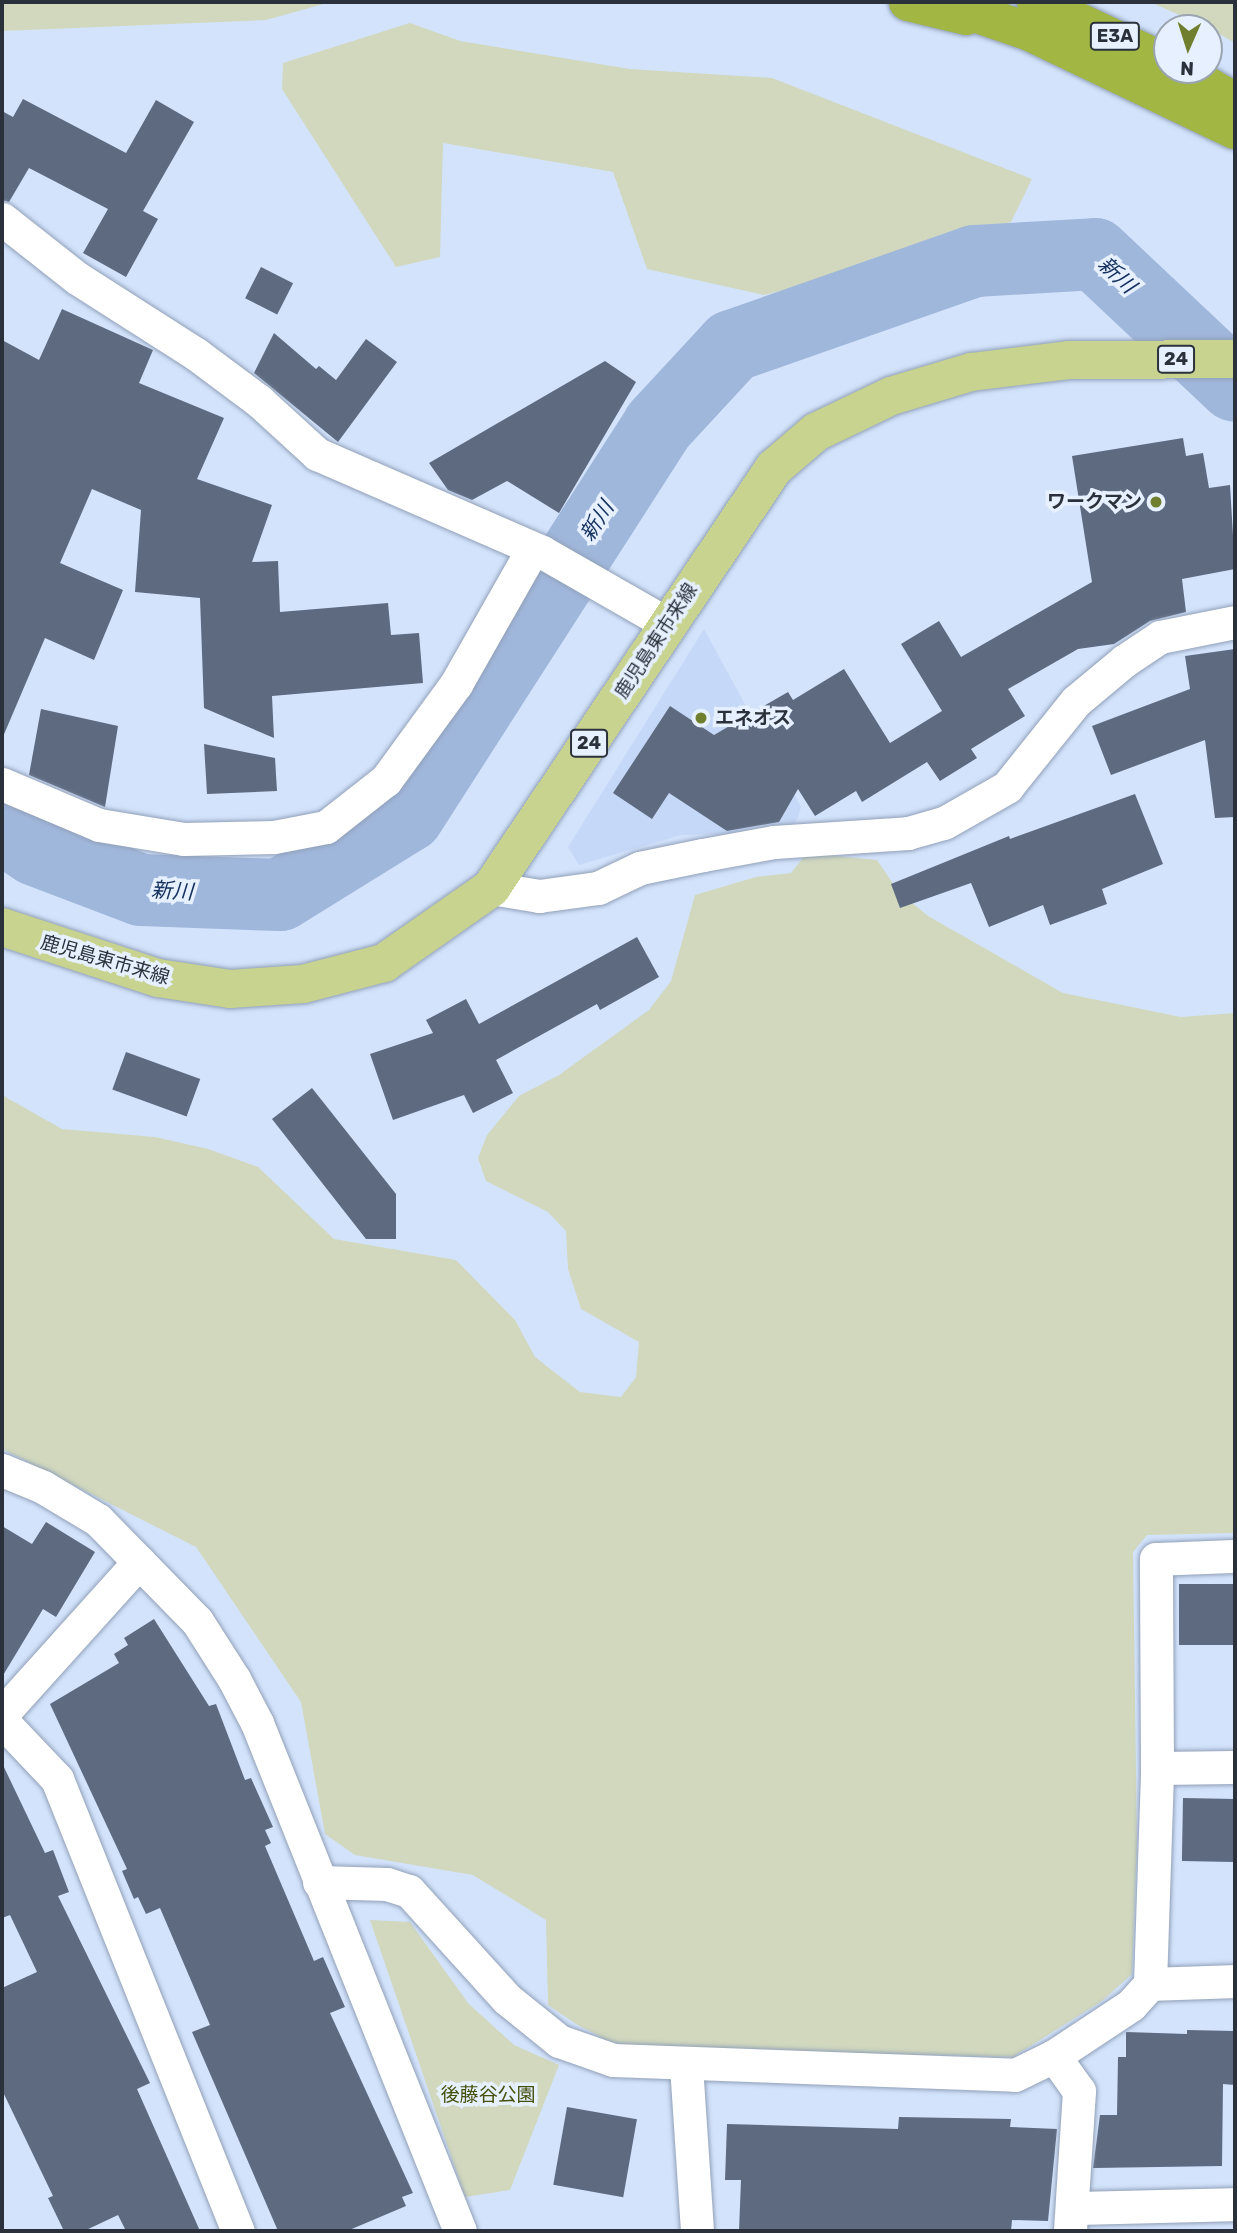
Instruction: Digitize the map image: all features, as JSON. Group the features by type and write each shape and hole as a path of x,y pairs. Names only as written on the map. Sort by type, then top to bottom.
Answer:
{"highway":[{"path":"908,2 1044,12"},
{"name":"E3A","path":"942,2 1044,12 1153,56"},
{"name":"E3A","path":"1044,12 1235,130"},
{"path":"1205,84 1235,102"}],"main road":[{"name":"鹿児島東市来線","path":"2,927 158,978 230,989 303,984 384,963 491,888 666,624 774,468 816,432 891,396 971,372 1070,360 1235,359"}],"street":[{"path":"2,219 77,278 217,369 317,454 537,551 666,624"},
{"path":"2,783 99,825 184,839 274,837 326,827 386,780 456,684 537,551"},
{"path":"491,888 539,896 598,888 640,868 714,853 774,842 908,833 944,823 1007,787 1076,701 1160,637 1235,622"},
{"path":"2,1469 43,1487 98,1520 197,1621 234,1679 257,1723 460,2231"},
{"path":"319,1882 387,1884 410,1891 507,1999 559,2041 613,2060 686,2065 1014,2075 1054,2056 1131,2005 1150,1984 1157,1768 1156,1559 1235,1556"},
{"path":"2,1714 139,1562"},
{"path":"2,1721 57,1780 238,2231"},
{"path":"1157,1768 1235,1767"},
{"path":"1150,1984 1235,1981"},
{"path":"1054,2056 1079,2091 1072,2220 1235,2204"},
{"path":"686,2065 697,2231"}],"shaded area":[{"name":"エネオス","path":"704,629 801,807 797,820 786,833 681,835 579,865 568,847"}],"green space":[{"path":"2,2 331,2 266,20 2,31"},
{"path":"1150,2 1235,2 1235,43 1223,36 1223,14 1177,14"},
{"path":"410,23 460,41 630,69 772,78 1032,179 1011,222 922,256 764,295 647,269 613,172 443,143 440,257 396,267 282,89 283,63"},
{"path":"807,853 877,860 898,891 928,916 1063,993 1181,1017 1235,1013 1235,1533 1147,1535 1133,1552 1137,1844 1132,1974 1102,2001 1013,2057 657,2049 610,2042 576,2024 548,2005 546,1920 473,1875 355,1855 325,1834 301,1702 196,1547 2,1449 2,1095 62,1129 155,1137 208,1149 258,1167 334,1239 456,1260 515,1320 535,1357 580,1392 621,1397 636,1377 639,1342 581,1309 568,1269 566,1231 548,1212 486,1181 478,1158 487,1135 519,1096 559,1075 649,1010 671,981 695,895 756,877 791,873"},
{"name":"後藤谷公園","path":"370,1920 410,1922 468,2003 514,2045 559,2065 510,2190 465,2197"}],"building":[{"path":"23,99 126,153 156,100 194,122 143,211 158,219 126,277 83,253 108,209 29,168 9,202 2,200 2,111 13,117"},
{"path":"261,267 293,283 277,315 245,298"},
{"path":"62,309 153,350 139,383 224,418 197,479 272,505 252,562 278,561 280,612 388,603 391,635 419,633 423,683 272,696 274,738 204,708 200,598 135,592 141,510 92,489 60,563 123,590 94,660 45,638 2,739 2,340 39,360"},
{"path":"274,333 316,369 319,366 336,380 366,339 397,362 338,442 254,373"},
{"path":"605,361 636,382 559,513 507,481 472,500 448,490 429,463"},
{"path":"1183,438 1186,456 1203,453 1209,488 1230,485 1235,569 1182,579 1186,612 1150,621 1114,644 1078,649 1008,689 1025,716 971,749 977,758 940,781 927,762 862,802 856,791 815,816 798,789 779,822 727,831 669,793 652,819 613,793 670,706 714,735 788,692 793,700 844,669 890,743 942,711 901,644 939,621 961,657 1092,582 1072,456"},
{"path":"1235,649 1235,817 1215,818 1205,740 1111,775 1092,726 1190,689 1185,656"},
{"path":"41,709 118,726 105,807 29,775"},
{"path":"204,744 275,758 277,791 207,794"},
{"path":"1135,794 1163,864 1102,889 1107,904 1050,925 1043,905 989,927 971,883 900,908 891,884 1009,836 1010,839"},
{"path":"637,937 659,977 600,1010 597,1004 496,1060 513,1093 473,1113 464,1095 393,1120 370,1054 433,1033 426,1020 466,999 479,1024"},
{"path":"126,1052 200,1079 187,1117 112,1090"},
{"path":"312,1088 396,1194 396,1239 366,1239 272,1119"},
{"path":"46,1522 95,1552 56,1617 43,1609 2,1677 2,1526 32,1544"},
{"path":"1179,1584 1235,1584 1235,1645 1179,1645"},
{"path":"154,1619 209,1706 216,1704 245,1780 251,1778 273,1827 265,1830 271,1843 265,1846 314,1961 323,1957 345,2007 330,2013 413,2193 402,2197 406,2206 347,2231 278,2231 192,2032 210,2025 160,1908 146,1914 138,1897 134,1899 122,1871 127,1869 50,1704 119,1663 114,1654 128,1645 124,1638"},
{"path":"2,1763 45,1853 53,1850 69,1892 58,1896 150,2083 137,2089 200,2231 126,2231 118,2215 84,2231 64,2231 48,2198 53,2196 2,2090 2,1988 37,1972 10,1915 2,1918"},
{"path":"1183,1798 1235,1799 1234,1862 1182,1861"},
{"path":"1187,2030 1235,2031 1235,2085 1223,2084 1222,2166 1093,2168 1100,2115 1117,2115 1118,2057 1126,2057 1126,2032 1187,2034"},
{"path":"567,2107 637,2119 623,2197 553,2185"},
{"path":"899,2117 1011,2119 1010,2127 1057,2129 1048,2221 1012,2220 1011,2231 739,2231 741,2180 725,2180 727,2124 898,2129"}],"waterway":[{"name":"新川","path":"2,828 36,850 141,890 280,895 408,816 658,426 732,346 975,261 1095,254 1235,386"}],"place":[{"name":"ワークマン","path":"1156,502"},
{"name":"エネオス","path":"701,718"}]}
